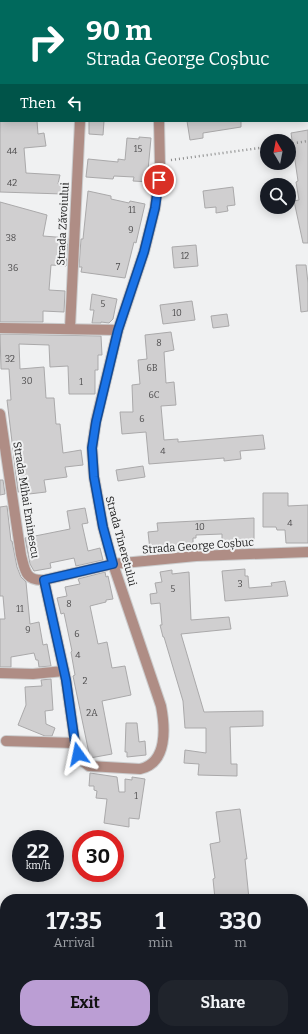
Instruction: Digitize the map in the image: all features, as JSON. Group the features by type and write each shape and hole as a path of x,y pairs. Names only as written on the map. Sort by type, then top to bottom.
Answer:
{"street":[{"name":"Strada Zăvoiului","path":"70,328 80,122"},
{"name":"Strada Tineretului","path":"75,743 78,754 89,766 140,769 147,768 158,758 163,738 164,722 160,706 113,564 103,527 94,477 92,448 96,422 118,330 144,252 153,216 161,162 159,122"},
{"path":"0,328 118,330"},
{"name":"Strada Mihai Eminescu","path":"0,414 21,555 26,571 31,578 36,581 44,580"},
{"name":"Strada George Coșbuc","path":"44,580 113,564 196,556 308,552"},
{"path":"6,740 75,743 64,671 44,580"},
{"path":"0,674 33,674 64,671"}],"path":[{"path":"296,143 308,141"},
{"path":"161,162 260,148"}],"building":[{"path":"0,122 37,122 38,134 44,133 46,146 24,148 26,173 60,175 58,184 63,185 63,194 0,192"},
{"path":"89,122 104,122 103,135 89,134"},
{"path":"187,122 241,122 241,127 203,133 203,138 190,140"},
{"path":"308,130 308,243 303,243 296,210 296,201 299,200 296,182 298,181 296,167 296,134 291,133"},
{"path":"139,137 151,138 148,170 150,170 149,182 133,181 134,177 114,176 113,179 86,177 88,159 118,162 118,159 125,160 127,138 139,139"},
{"path":"233,187 235,205 227,206 228,211 216,213 216,207 205,208 203,191"},
{"path":"88,191 111,196 111,199 129,203 130,201 145,204 136,243 134,242 125,278 81,272 82,267 79,267 81,239 83,239"},
{"path":"0,202 47,215 43,236 68,238 66,266 51,265 49,290 65,291 64,312 43,311 43,322 0,322"},
{"path":"196,245 198,266 174,268 172,247"},
{"path":"296,265 306,265 308,283 308,311 301,312"},
{"path":"92,294 117,299 113,319 109,323 92,323 94,310 90,310"},
{"path":"192,301 195,320 163,324 160,305"},
{"path":"227,314 229,326 213,328 211,316"},
{"path":"171,332 174,350 164,352 166,383 174,382 176,405 161,406 164,440 178,439 178,442 263,435 265,449 240,451 241,459 224,461 224,458 149,464 146,432 122,434 120,412 133,412 132,385 140,384 138,360 147,359 145,335"},
{"path":"0,334 101,336 102,355 98,355 98,370 95,370 95,394 69,394 68,366 50,367 49,345 19,344 20,369 44,367 46,398 54,398 56,424 60,424 63,453 81,450 83,465 65,467 67,477 44,480 46,492 29,494 29,490 18,492 7,400 11,400 9,369 1,369"},
{"path":"143,466 145,477 118,481 116,470"},
{"path":"0,480 3,480 5,494 0,495"},
{"path":"263,493 288,493 288,506 308,505 308,543 286,543 285,530 277,530 276,527 263,527"},
{"path":"7,506 11,541 17,567 21,577 26,582 30,624 39,622 43,645 47,644 51,666 39,667 38,660 36,660 34,653 11,657 11,667 0,667 0,619 5,619 3,596 0,596 0,507"},
{"path":"85,508 88,523 82,524 88,551 100,548 103,560 76,566 74,558 50,563 51,568 34,571 30,564 25,538 70,529 67,511"},
{"path":"254,518 254,540 246,541 246,544 222,545 222,534 196,535 196,538 193,538 193,547 150,550 148,532 158,531 157,523"},
{"path":"245,569 245,576 248,576 249,588 272,586 271,583 285,581 288,596 225,601 222,571"},
{"path":"172,570 172,574 189,572 191,620 229,617 231,629 181,634 204,712 263,711 263,726 230,727 231,764 237,764 237,776 198,775 199,764 184,763 185,750 206,753 206,728 185,728 183,701 160,625 162,625 160,603 151,604 150,594 157,593 155,583 162,582 160,572"},
{"path":"105,572 106,577 108,576 113,599 90,606 98,644 107,642 112,668 125,666 131,695 102,701 112,754 90,758 73,676 75,675 72,651 64,613 61,614 57,598 67,596 65,587 80,584 78,579"},
{"path":"51,679 53,710 45,711 46,724 55,728 52,736 45,736 18,725 26,705 25,687 42,686 41,680"},
{"path":"126,723 137,723 139,742 145,741 146,755 127,757 127,752 125,752"},
{"path":"90,773 117,777 119,792 125,792 125,779 132,780 132,777 145,779 139,819 129,818 129,827 104,823 107,799 96,798 97,791 94,790 94,786 89,786"},
{"path":"240,809 247,859 245,859 248,894 214,894 213,879 215,878 210,844 220,842 216,812"}],"route":[{"path":"78,754 75,743 66,680 44,580 113,564 103,527 94,477 92,448 96,422 118,330 144,252 155,208 159,180"}]}
